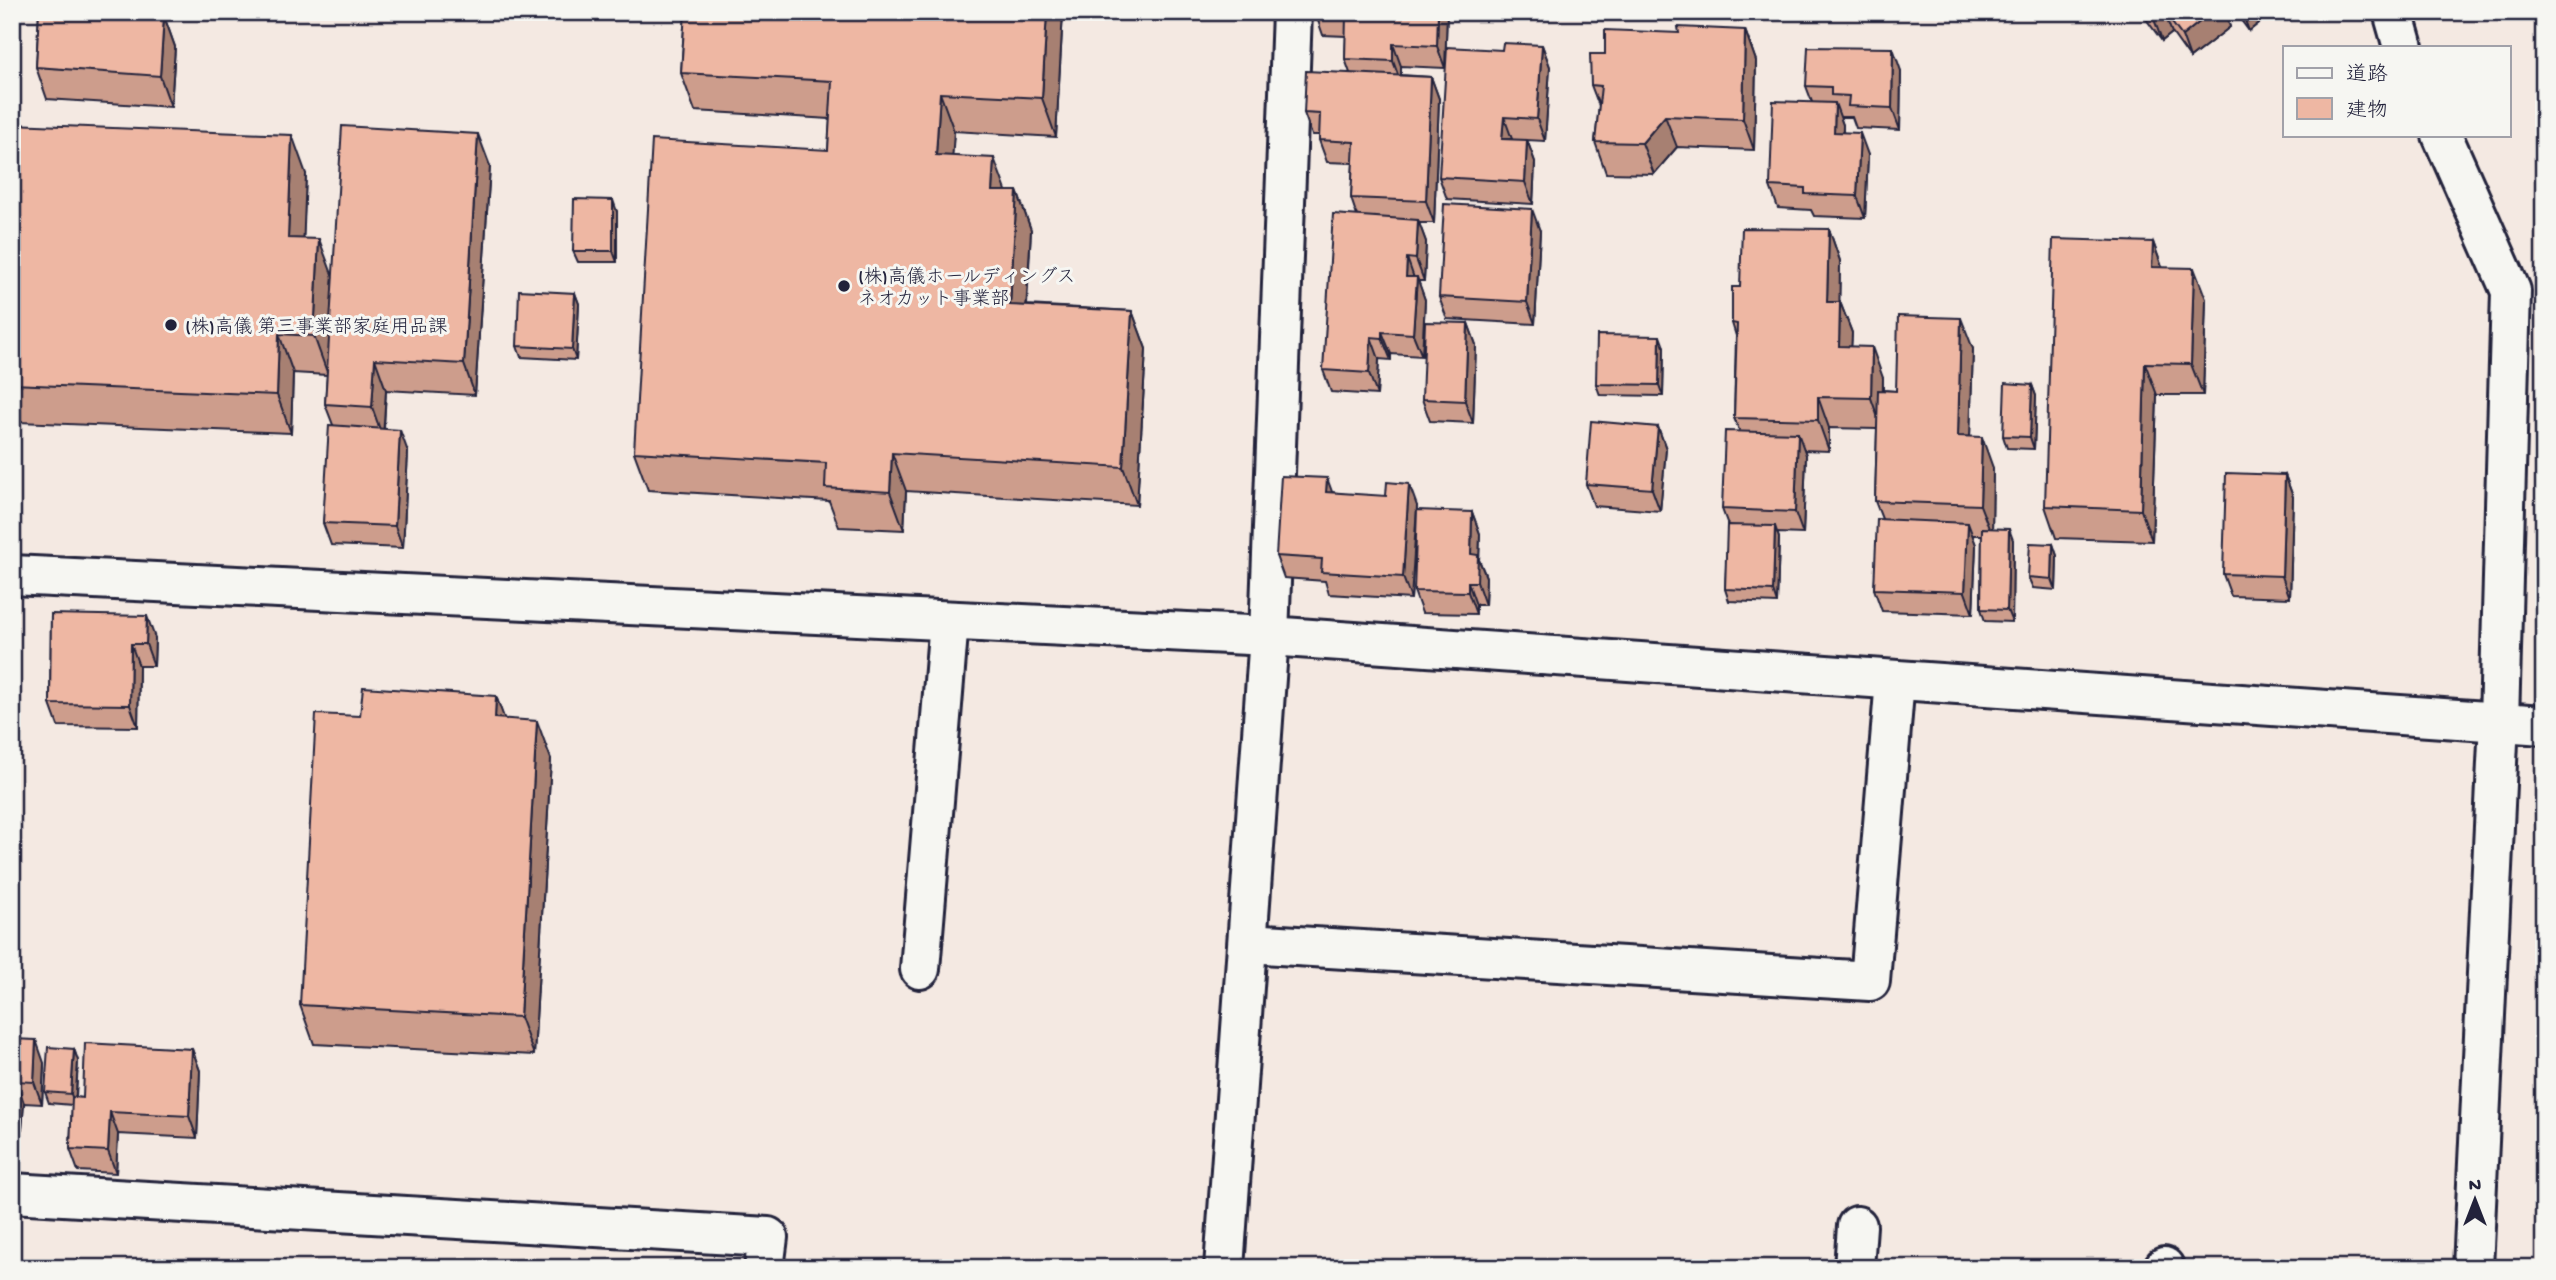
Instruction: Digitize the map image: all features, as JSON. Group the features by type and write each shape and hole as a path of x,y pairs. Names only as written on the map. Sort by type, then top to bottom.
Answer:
{"street":[{"path":"1224,1268 1269,636 1293,12"},
{"path":"2393,12 2403,46"},
{"path":"2442,136 2511,291 2499,721 2473,1268"},
{"path":"12,575 1269,636 2544,724"},
{"path":"920,969 949,621"},
{"path":"1248,943 1870,981 1895,680"},
{"path":"12,1193 768,1237 764,1268"},
{"path":"1854,1268 1857,1226"}],"building":[{"path":"39,12 133,12 164,16 160,76 36,67"},
{"name":"(株)高儀ホールディングス ネオカット事業部","path":"685,12 1047,12 1042,98 940,93 936,155 994,158 992,191 1017,191 1010,305 1132,311 1123,467 892,453 890,492 825,488 826,463 634,452 652,140 828,150 832,81 681,73"},
{"path":"1315,12 1438,12 1437,46 1393,44 1393,61 1345,59 1346,14"},
{"path":"2149,12 2162,12 2154,19"},
{"path":"2164,12 2212,12 2182,36"},
{"path":"1678,27 1745,30 1743,119 1665,116 1642,143 1595,142 1601,86 1591,85 1590,54 1605,54 1605,30 1679,33"},
{"path":"1503,43 1542,45 1537,119 1504,117 1502,139 1527,140 1525,182 1439,177 1447,47 1502,50"},
{"path":"1808,47 1893,48 1892,108 1848,106 1849,96 1831,95 1831,87 1806,86"},
{"path":"1306,71 1431,77 1426,201 1351,198 1354,142 1319,140 1320,114 1304,113"},
{"path":"1773,101 1835,103 1834,132 1860,133 1857,196 1805,194 1805,188 1770,186"},
{"name":"(株)高儀 第三事業部家庭用品課","path":"12,124 292,135 288,238 319,239 314,336 279,334 277,395 12,384"},
{"path":"342,126 478,134 464,364 375,359 372,407 325,404"},
{"path":"574,199 613,200 613,251 573,251"},
{"path":"1444,204 1532,209 1527,302 1439,297"},
{"path":"1333,214 1418,220 1416,259 1407,258 1406,277 1417,277 1413,334 1382,332 1382,338 1371,337 1369,373 1323,370"},
{"path":"1742,228 1829,229 1827,302 1840,302 1839,346 1872,347 1871,398 1818,397 1818,420 1734,418 1737,324 1732,323 1732,287 1740,287"},
{"path":"2053,239 2153,242 2152,267 2194,268 2191,364 2145,363 2141,510 2045,506"},
{"path":"519,290 575,293 572,349 517,346"},
{"path":"1898,316 1961,318 1958,436 1982,437 1980,505 1875,501 1878,390 1896,391"},
{"path":"1425,322 1468,323 1465,401 1422,399"},
{"path":"1597,335 1660,336 1659,385 1596,384"},
{"path":"2005,383 2032,385 2030,437 2003,436"},
{"path":"1591,421 1658,427 1652,489 1586,484"},
{"path":"329,425 400,430 395,526 323,523"},
{"path":"1725,431 1798,433 1795,512 1722,509"},
{"path":"2226,473 2285,475 2282,576 2223,574"},
{"path":"1281,476 1327,478 1326,492 1386,496 1387,482 1409,484 1403,577 1321,572 1322,559 1276,556"},
{"path":"1417,510 1472,512 1471,554 1478,555 1477,582 1468,582 1468,592 1414,591"},
{"path":"1877,519 1968,523 1965,592 1874,589"},
{"path":"1727,525 1775,526 1773,591 1725,589"},
{"path":"1982,528 2009,529 2007,610 1981,609"},
{"path":"2030,543 2053,544 2052,579 2028,577"},
{"path":"51,614 147,616 146,644 131,644 130,705 50,704"},
{"path":"363,687 496,696 495,718 537,721 520,1017 300,1005 316,714 360,716"},
{"path":"12,1039 36,1040 34,1082 16,1081 14,1107 12,1106"},
{"path":"85,1043 192,1049 189,1116 110,1112 108,1151 70,1149 72,1097 83,1098"},
{"path":"48,1047 74,1049 71,1094 45,1092"}],"place":[{"name":"(株)高儀ホールディングス ネオカット事業部","path":"844,286"},
{"name":"(株)高儀 第三事業部家庭用品課","path":"171,325"}]}
